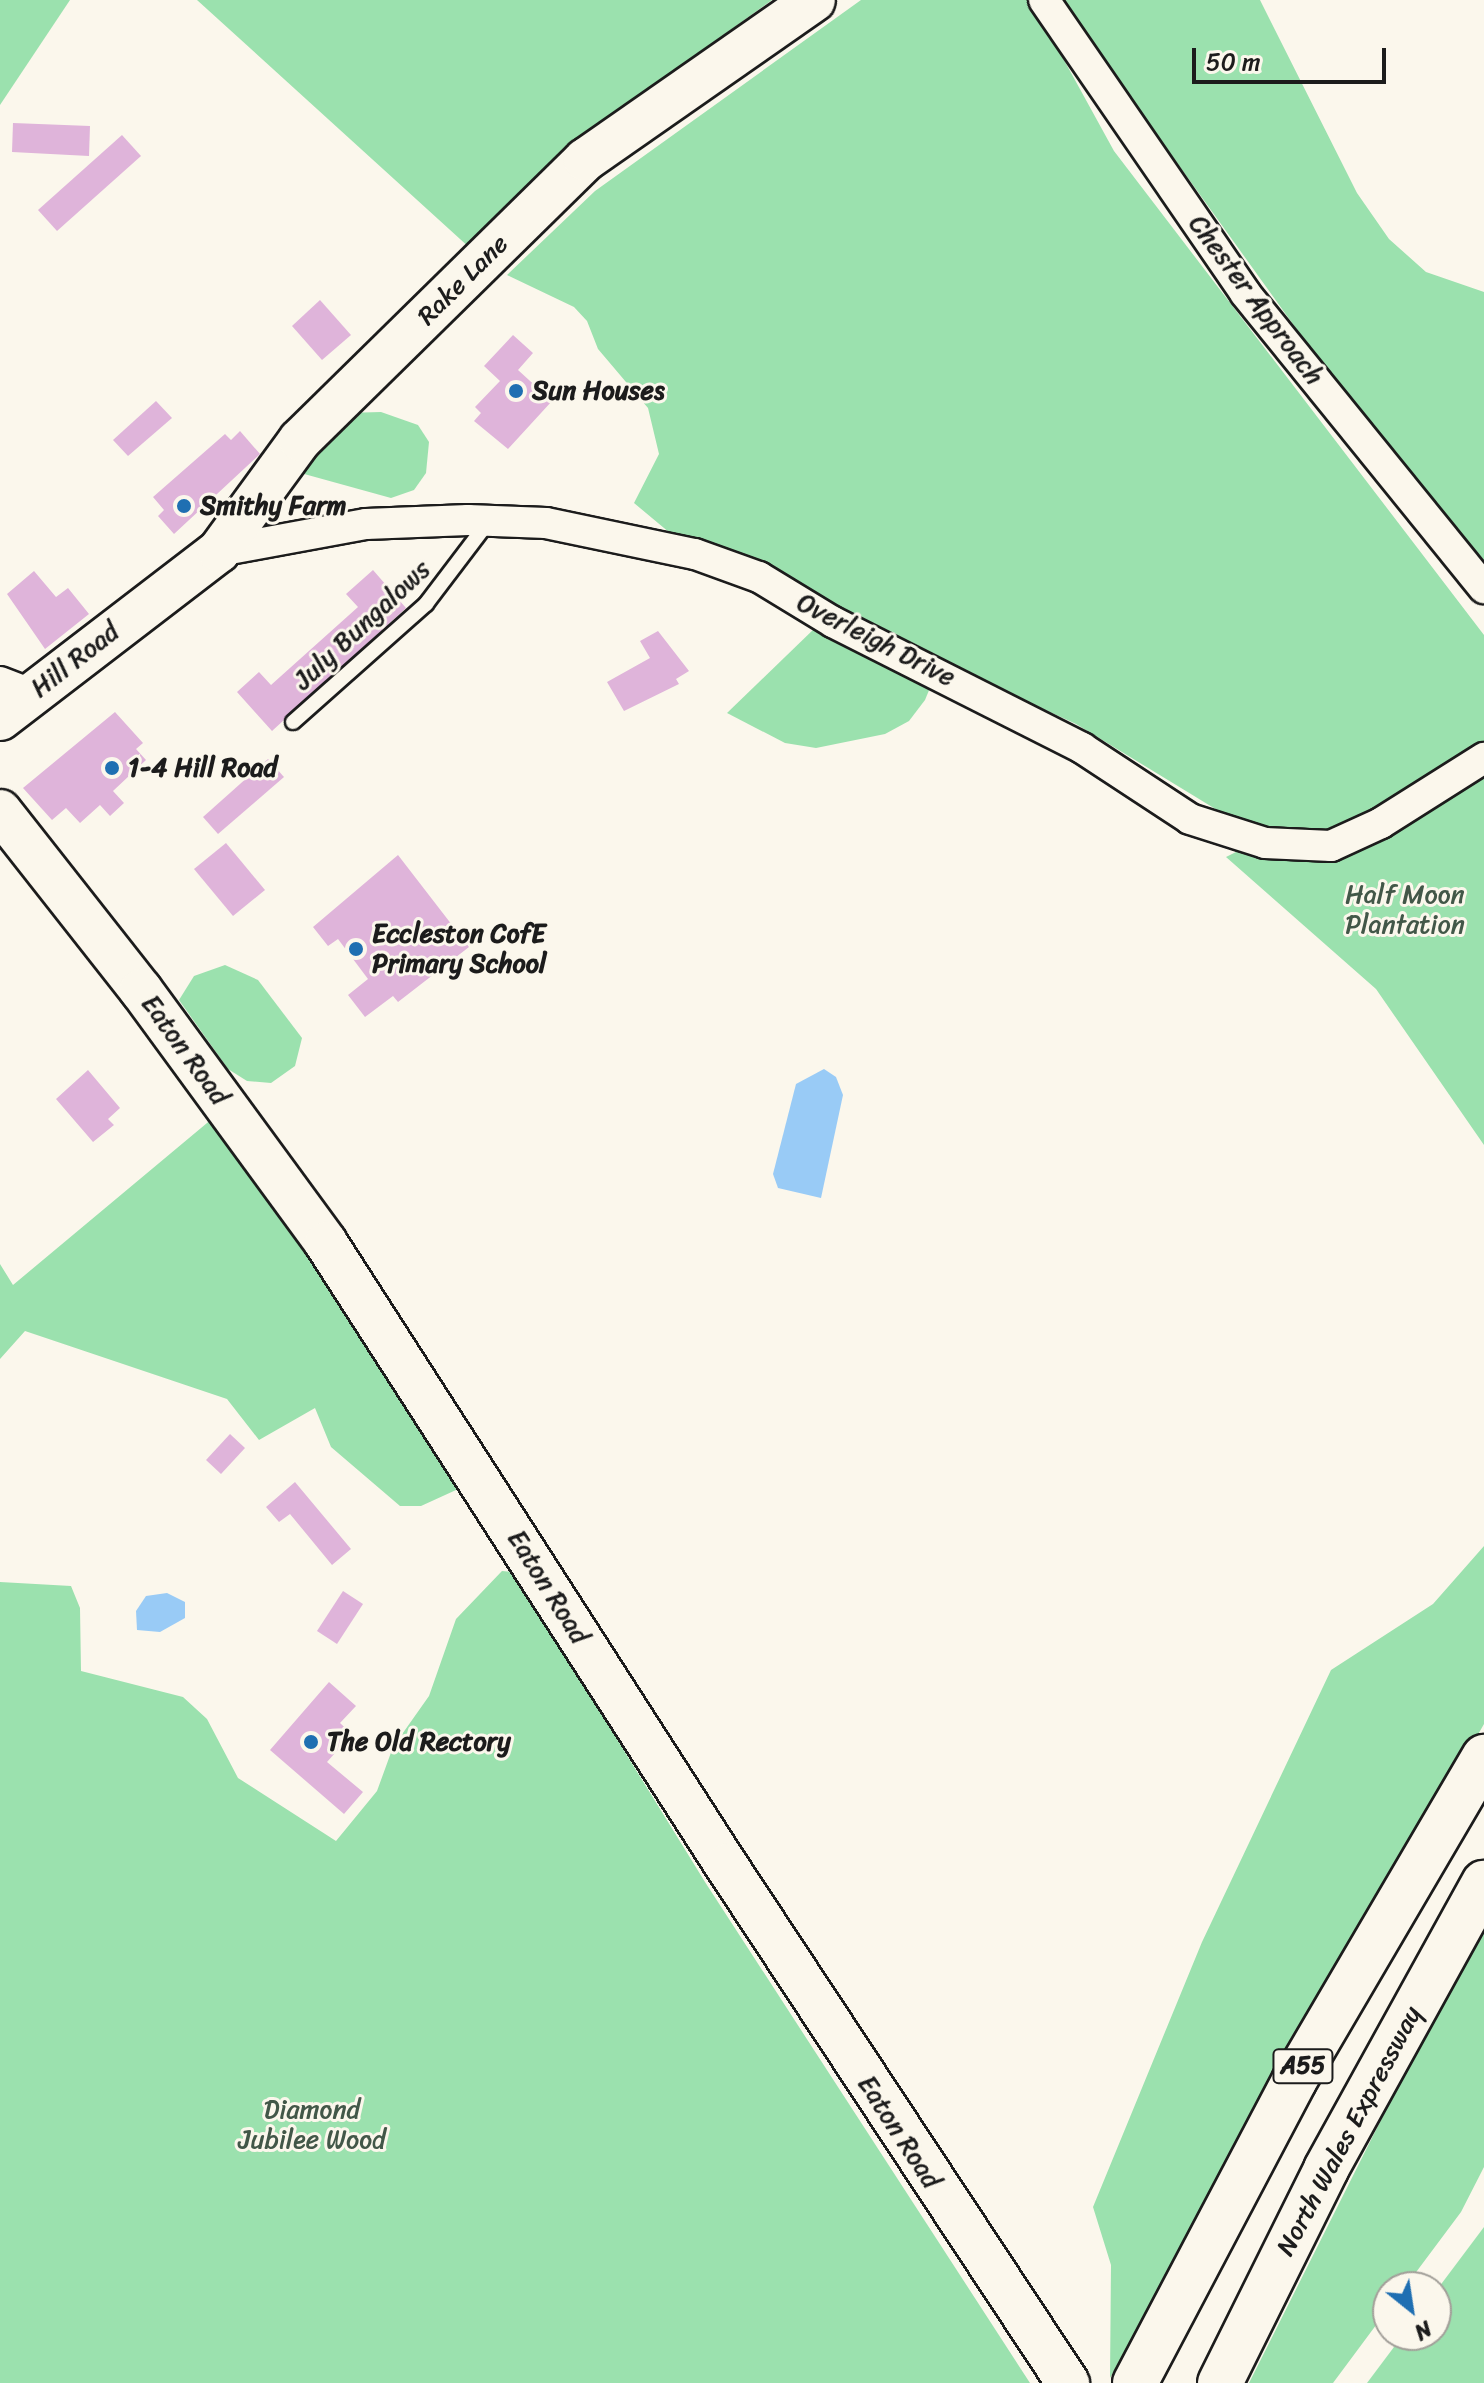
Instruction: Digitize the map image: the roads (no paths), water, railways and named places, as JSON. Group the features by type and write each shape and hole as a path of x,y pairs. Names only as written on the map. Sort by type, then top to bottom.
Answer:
{"highway":[{"name":"A55","path":"1135,2383 1294,2081 1484,1757"},
{"name":"North Wales Expressway","path":"1220,2383 1326,2169 1484,1883"}],"street":[{"name":"Rake Lane","path":"150,602 219,551 300,440 585,160 814,0"},
{"name":"Chester Approach","path":"1044,0 1245,293 1484,588"},
{"name":"Overleigh Drive","path":"219,551 366,524 546,523 635,539 759,577 833,622 1082,748 1190,819 1265,843 1331,846 1381,823 1484,758"},
{"name":"Hill Road","path":"11,698 150,602"},
{"name":"Eaton Road","path":"0,811 141,990 326,1243 1060,2372"}],"lane":[{"name":"July Bungalows","path":"293,722 426,604 489,521"}],"water":[{"path":"824,1069 836,1077 843,1095 821,1198 778,1188 773,1174 796,1084"},
{"path":"167,1593 185,1602 185,1618 160,1632 137,1630 136,1611 146,1596"}],"place":[{"name":"Sun Houses","path":"516,391"},
{"name":"Smithy Farm","path":"184,506"},
{"name":"1-4 Hill Road","path":"112,768"},
{"name":"Eccleston CofE Primary School","path":"356,949"},
{"name":"The Old Rectory","path":"311,1742"}],"park label":[{"name":"Half Moon Plantation","path":"1405,910"},
{"name":"Diamond Jubilee Wood","path":"312,2125"}]}
